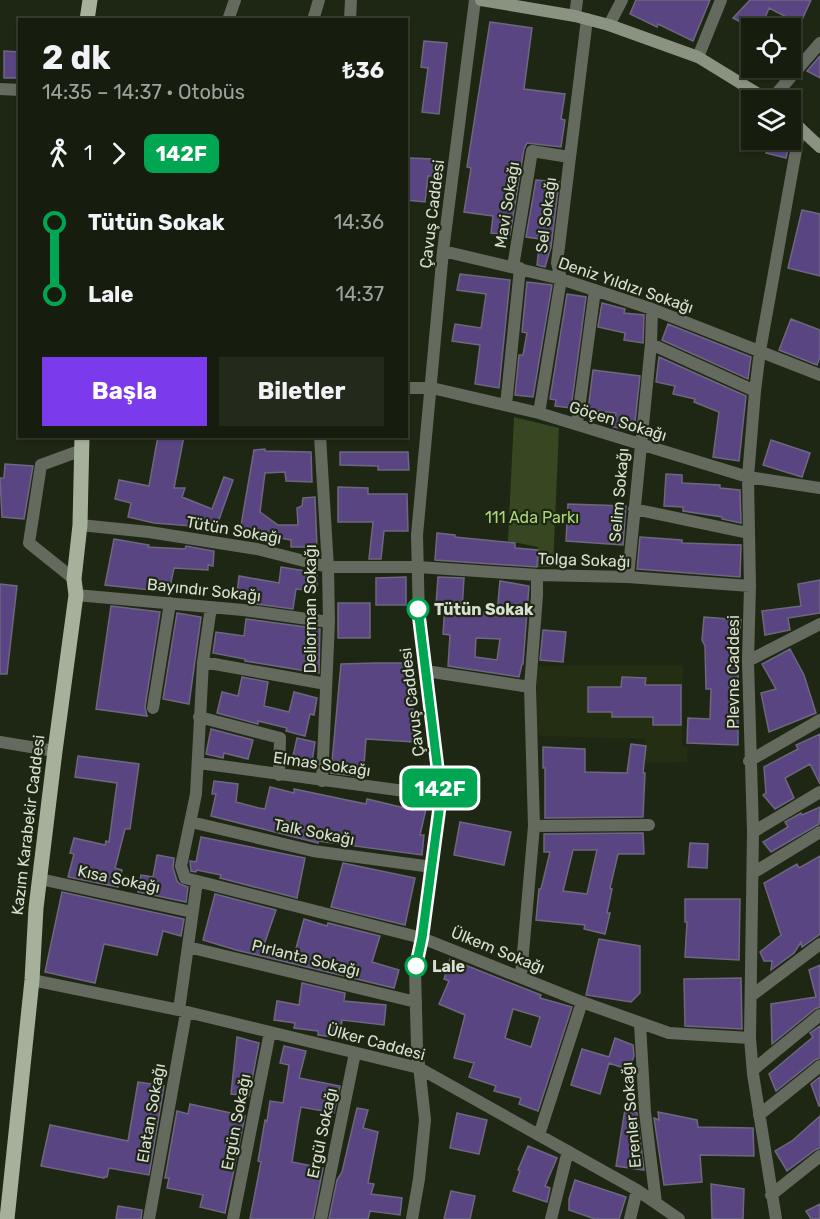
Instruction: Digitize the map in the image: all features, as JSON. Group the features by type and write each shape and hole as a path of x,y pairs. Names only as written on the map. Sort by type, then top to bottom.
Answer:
{"main road":[{"path":"87,18 90,0"},
{"path":"481,0 502,2 609,25 698,57 753,90"},
{"path":"801,130 820,147"},
{"name":"Kazım Karabekir Caddesi","path":"7,1219 5,1177 32,980 40,879 76,596 74,579 80,525 82,443"}],"street":[{"path":"229,18 235,0"},
{"path":"314,18 320,0"},
{"path":"350,18 351,0"},
{"name":"Çavuş Caddesi","path":"412,1219 425,1120 419,1068 415,970 422,938 441,796 418,620 417,535 443,251 475,0"},
{"name":"Sel Sokağı","path":"539,413 561,279 557,263 581,18 577,0"},
{"path":"609,25 622,0"},
{"path":"698,57 721,0"},
{"path":"779,90 820,43"},
{"path":"0,89 18,90"},
{"name":"Plevne Caddesi","path":"776,1219 759,1115 750,1038 753,832 749,761 748,477 760,351 791,150"},
{"name":"Mavi Sokağı","path":"517,267 532,151 569,157"},
{"name":"Deniz Yıldızı Sokağı","path":"443,251 517,267 595,290 652,309 820,375"},
{"path":"506,405 517,267"},
{"path":"577,424 595,290"},
{"name":"Selim Sokağı","path":"628,577 651,344 652,309"},
{"path":"651,344 755,391"},
{"name":"Göçen Sokağı","path":"408,388 432,388 539,413 748,477 820,488"},
{"name":"Deliorman Sokağı","path":"320,438 329,622 322,781"},
{"path":"74,579 30,543 41,465 82,443"},
{"path":"634,509 748,533"},
{"name":"Tütün Sokağı","path":"80,525 149,532 257,549 328,567 418,567"},
{"name":"Tolga Sokağı","path":"418,567 537,575 628,577 750,586"},
{"path":"521,976 534,826 530,687 537,575"},
{"name":"Bayındır Sokağı","path":"76,596 211,607 329,622"},
{"path":"153,708 171,603"},
{"path":"182,1011 197,882 185,878 181,866 191,822 199,763 202,662 211,607"},
{"path":"748,661 820,624"},
{"path":"202,662 326,684"},
{"path":"426,671 530,687"},
{"path":"199,717 280,738 279,775"},
{"path":"749,761 820,720"},
{"path":"0,742 55,751"},
{"name":"Elmas Sokağı","path":"199,763 441,796"},
{"path":"753,832 820,792"},
{"name":"Talk Sokağı","path":"191,822 313,851 432,867"},
{"path":"534,826 648,825"},
{"path":"753,873 820,832"},
{"name":"Kısa Sokağı","path":"40,879 192,912"},
{"name":"Ülkem Sokağı","path":"197,882 422,938 582,1002 669,1033 750,1038"},
{"path":"751,996 820,944"},
{"name":"Pırlanta Sokağı","path":"188,947 416,1002"},
{"name":"Ülker Caddesi","path":"32,980 182,1011 419,1068 637,1190 679,1219"},
{"path":"539,1134 582,1002"},
{"name":"Elatan Sokağı","path":"149,1219 182,1011"},
{"path":"753,1070 820,1015"},
{"name":"Erenler Sokağı","path":"640,1024 645,1112 656,1203"},
{"name":"Ergün Sokağı","path":"233,1219 270,1032"},
{"name":"Ergül Sokağı","path":"321,1219 355,1053"},
{"path":"759,1115 820,1066"},
{"path":"551,1219 568,1151"},
{"path":"771,1196 820,1156"},
{"path":"630,1219 637,1190"}],"shaded area":[{"path":"683,665 682,746 688,747 687,762 646,763 645,739 536,734 537,666"}],"green space":[{"name":"111 Ada Parkı","path":"514,417 559,428 553,567 537,567 538,547 508,541"}],"building":[{"path":"636,0 710,0 693,41 658,24 657,27 630,14"},
{"path":"750,0 811,0 801,22 801,18 788,18 769,8 765,18 741,18 741,22 733,18"},
{"path":"490,22 532,28 524,89 565,94 561,119 565,120 561,147 527,143 524,149 510,235 491,233 493,216 464,212 471,168 467,167"},
{"path":"424,41 447,43 439,114 422,112 428,68 421,67"},
{"path":"4,51 18,52 18,78 4,78"},
{"path":"820,56 820,78 807,71"},
{"path":"767,150 788,150 786,158 766,153"},
{"path":"409,158 434,159 434,176 428,176 425,202 408,200"},
{"path":"536,180 559,182 551,247 545,267 537,265 540,239 526,237"},
{"path":"802,210 820,214 820,276 788,268"},
{"path":"460,274 510,280 499,388 475,384 480,345 452,341 455,324 481,328 486,294 457,290"},
{"path":"527,282 552,285 533,397 515,395 519,355 523,355 527,333 522,332"},
{"path":"567,294 586,297 571,408 555,406 556,400 550,399"},
{"path":"602,303 625,309 624,313 644,315 643,343 624,340 625,333 598,327"},
{"path":"791,319 820,330 820,357 817,365 779,350"},
{"path":"668,324 751,357 748,379 662,340"},
{"path":"659,357 746,396 739,461 713,457 719,412 694,402 695,399 673,394 675,386 656,382"},
{"path":"593,370 640,376 634,431 613,427 616,413 588,410"},
{"path":"158,438 184,438 174,488 185,488 182,497 212,509 224,477 233,480 216,528 154,523 128,517 131,503 115,499 119,480 149,486"},
{"path":"771,440 810,453 802,477 763,465"},
{"path":"265,449 265,451 311,452 312,482 286,481 285,472 265,473 260,512 278,525 298,525 297,508 302,506 303,498 315,497 317,547 291,547 291,540 273,537 274,534 240,531 254,450"},
{"path":"340,452 408,452 409,470 378,470 378,466 340,465"},
{"path":"5,464 33,466 24,519 2,517 0,478 4,478"},
{"path":"666,474 682,475 682,483 720,485 720,488 740,490 741,523 722,519 722,517 683,511 683,507 664,506"},
{"path":"338,487 368,488 368,494 407,494 408,531 384,531 381,559 369,559 373,522 338,522"},
{"path":"568,504 626,506 623,545 566,541"},
{"path":"437,533 515,543 515,548 538,550 537,567 435,560"},
{"path":"640,537 682,540 682,543 741,545 740,577 637,569"},
{"path":"114,539 149,545 148,547 185,549 186,546 214,551 213,566 208,565 208,570 174,568 169,592 105,585"},
{"path":"281,567 317,573 317,591 296,589 293,609 249,603 250,596 237,594 239,576 279,583"},
{"path":"406,577 406,605 376,605 376,578"},
{"path":"438,577 464,578 462,610 472,611 497,613 500,581 529,586 523,664 519,677 448,666 450,635 443,634 445,606 436,605","holes":["476,638 500,639 497,660 475,657"]},
{"path":"820,580 820,613 788,618 790,630 765,635 762,611 801,606 798,584"},
{"path":"0,584 17,586 7,674 0,674"},
{"path":"338,603 370,603 370,638 338,638"},
{"path":"111,606 160,612 145,707 147,716 96,709"},
{"path":"177,613 201,617 189,704 163,699"},
{"path":"704,617 741,620 738,645 738,745 687,743 688,718 710,719 711,689 706,689 705,646 702,640"},
{"path":"246,619 320,629 319,673 245,661 245,659 213,653 216,632 244,636"},
{"path":"543,630 566,632 563,662 540,660"},
{"path":"790,649 804,675 816,713 769,732 761,693 776,689 762,664"},
{"path":"410,663 412,709 416,710 414,742 366,739 363,777 331,773 341,664"},
{"path":"242,677 268,682 264,706 289,712 294,692 317,698 314,715 310,714 305,736 286,731 287,728 258,721 258,724 217,713 222,692 238,696"},
{"path":"622,677 646,678 645,685 681,685 681,725 653,725 653,717 612,717 612,712 588,712 588,687 621,687"},
{"path":"211,729 253,740 248,759 224,753 223,758 206,754"},
{"path":"820,734 820,784 810,764 785,778 794,798 775,809 763,795 766,793 764,767 798,749 796,745"},
{"path":"297,738 315,742 311,769 291,765"},
{"path":"631,744 646,746 643,773 645,773 643,817 545,818 543,747 585,749 585,772 627,773"},
{"path":"78,756 139,764 130,829 125,829 115,868 122,870 118,887 68,877 74,854 70,853 74,838 105,845 106,841 109,842 117,783 75,777"},
{"path":"214,781 238,784 236,802 265,809 270,787 294,793 294,789 366,804 367,799 413,810 414,806 426,809 420,835 424,835 422,855 318,841 318,843 211,816 216,794 212,794"},
{"path":"820,807 819,824 771,852 763,842 788,827 785,822 801,813 802,815"},
{"path":"460,822 511,832 504,865 454,855"},
{"path":"643,833 644,854 618,854 610,888 612,889 607,913 610,913 605,934 584,929 585,925 536,920 539,889 541,889 550,852 544,852 544,834","holes":["573,850 597,850 587,894 563,891"]},
{"path":"201,837 305,858 297,898 220,878 221,875 191,871 190,861 196,862"},
{"path":"690,843 708,844 707,868 688,867"},
{"path":"157,855 174,858 173,868 177,881 188,887 186,902 138,892 141,875 153,877"},
{"path":"820,856 820,934 802,947 801,942 794,953 771,970 772,961 764,961 760,952 781,935 764,883 797,864 799,868"},
{"path":"343,863 415,878 405,925 331,907"},
{"path":"62,892 184,919 181,936 163,931 157,955 104,944 95,983 45,972"},
{"path":"215,894 276,910 264,945 295,952 304,919 327,926 328,923 380,936 372,962 399,970 394,988 203,940"},
{"path":"685,899 740,899 739,960 685,957 687,922 685,922"},
{"path":"599,939 640,946 640,993 631,1002 586,995"},
{"path":"450,959 541,995 540,998 572,1007 538,1111 519,1104 521,1098 494,1091 496,1086 469,1077 474,1063 454,1058 465,1015 439,1004 449,981 444,979","holes":["513,1009 540,1017 531,1047 505,1038"]},
{"path":"820,965 820,1007 772,1044 771,1004 816,997 809,970"},
{"path":"741,978 742,1029 685,1026 684,979"},
{"path":"302,983 345,993 344,1001 386,1005 384,1025 342,1020 340,1038 318,1035 318,1031 294,1028 295,1023 274,1020 277,1001 299,1005"},
{"path":"820,1026 820,1058 776,1091 769,1074 813,1037 810,1033"},
{"path":"237,1037 259,1043 249,1096 231,1094"},
{"path":"615,1038 633,1045 634,1056 629,1070 609,1063 600,1094 571,1085 582,1049 609,1057"},
{"path":"284,1046 306,1051 299,1078 340,1086 334,1113 301,1107 292,1162 323,1168 313,1219 250,1219 261,1162 258,1161 270,1101 283,1103 289,1065 280,1063"},
{"path":"820,1077 820,1106 819,1106 811,1084"},
{"path":"138,1082 164,1086 149,1175 109,1168 107,1177 104,1178 41,1166 50,1125 128,1141"},
{"path":"190,1104 245,1116 225,1213 200,1207 203,1195 167,1188 169,1178 165,1178 177,1111 188,1114"},
{"path":"357,1108 368,1110 363,1128 378,1132 368,1183 374,1184 371,1194 402,1198 400,1215 370,1211 368,1219 329,1219"},
{"path":"625,1109 637,1113 644,1170 616,1166"},
{"path":"658,1112 697,1120 698,1127 753,1128 754,1156 700,1155 702,1182 664,1185 654,1118 659,1120"},
{"path":"457,1113 487,1120 479,1154 450,1148"},
{"path":"820,1116 820,1148 787,1171 775,1151 792,1141"},
{"path":"528,1146 557,1158 545,1186 550,1188 547,1202 513,1191 520,1171 518,1170"},
{"path":"575,1180 626,1197 619,1219 595,1219 569,1210 569,1199"},
{"path":"711,1184 744,1189 743,1219 712,1219"},
{"path":"451,1191 475,1196 470,1219 444,1219"},
{"path":"820,1204 820,1219 811,1219 806,1211"},
{"path":"118,1206 142,1210 141,1219 116,1219"}],"bus line":[{"name":"142F","path":"416,966 422,938 441,796 418,609"}],"place":[{"name":"Tütün Sokak","path":"418,609"},
{"name":"Lale","path":"416,966"}]}
